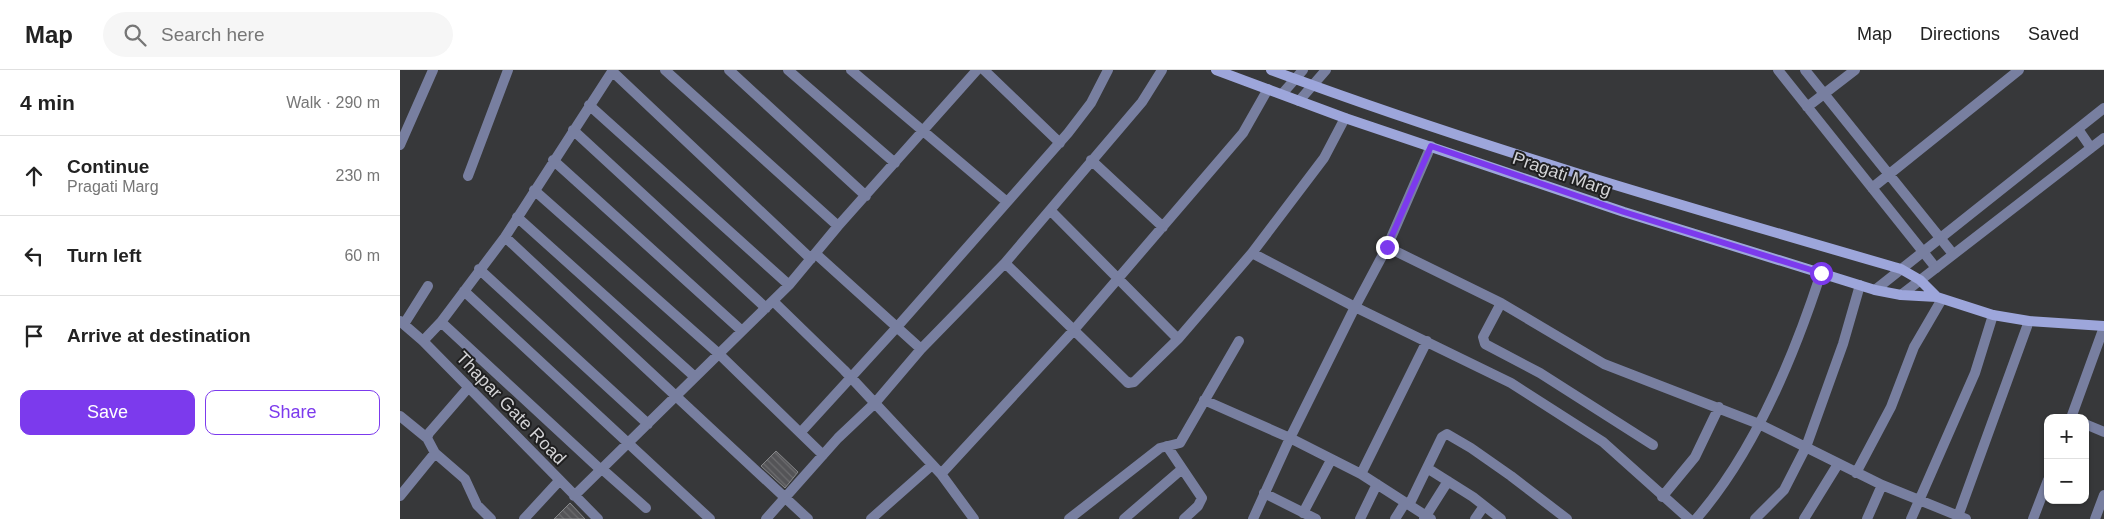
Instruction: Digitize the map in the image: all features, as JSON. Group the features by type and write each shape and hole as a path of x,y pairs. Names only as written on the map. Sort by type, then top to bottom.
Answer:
{"main road":[{"name":"Pragati Marg","path":"1216,70 1345,118 1624,212 1875,290 1902,295 1940,298"},
{"name":"Pragati Marg","path":"1271,70 1312,86 1632,191 1901,269 1920,280 1940,298"},
{"path":"1940,298 1993,315 2029,322 2104,326"}],"street":[{"path":"400,144 434,70"},
{"path":"468,176 508,70"},
{"path":"665,70 838,226"},
{"path":"729,70 866,196"},
{"path":"788,70 895,163"},
{"path":"850,70 1007,202"},
{"path":"574,496 789,285 838,226 977,70"},
{"path":"984,70 1060,143"},
{"path":"801,432 897,328 1060,143 1091,103 1108,70"},
{"path":"766,519 823,455 874,403 921,349 1005,263 1142,102 1162,70"},
{"path":"1282,94 1303,70"},
{"path":"1299,101 1326,70"},
{"path":"1778,70 1936,268"},
{"path":"1805,70 1953,254"},
{"path":"1807,107 1854,70"},
{"path":"1872,188 2019,70"},
{"path":"423,341 441,322 479,269 505,237 612,71 813,257 921,349"},
{"path":"941,474 1072,331 1243,133 1268,89"},
{"path":"589,105 789,285"},
{"path":"1875,290 2104,108"},
{"path":"1005,263 1072,331 1128,382 1134,382 1178,339 1252,254 1324,158 1345,118"},
{"path":"2078,129 2091,148"},
{"path":"574,130 851,378 941,474 974,519"},
{"path":"1902,295 2104,138"},
{"path":"1252,519 1355,307 1387,247 1431,146"},
{"path":"553,160 742,331"},
{"path":"1091,160 1163,227"},
{"path":"534,190 719,354 823,455"},
{"path":"1050,210 1178,339"},
{"path":"517,217 695,377"},
{"path":"505,237 808,519"},
{"path":"1387,247 1501,303 1604,364 1759,424 1882,486 1960,518 2029,322"},
{"path":"1252,254 1355,307 1512,383 1603,442 1662,497 1689,519"},
{"path":"479,269 648,424"},
{"path":"1696,519 1736,466 1759,424 1805,322 1821,273"},
{"path":"1755,519 1784,490 1806,448 1843,344 1860,285"},
{"path":"402,323 428,286"},
{"path":"464,291 710,519"},
{"path":"1856,473 1891,407 1914,347 1940,298"},
{"path":"1501,303 1483,337 1485,344 1540,373 1653,445"},
{"path":"1911,519 1976,372 1993,315"},
{"path":"441,322 646,508"},
{"name":"Thapar Gate Road","path":"402,323 423,341 598,519"},
{"path":"2072,414 2104,326"},
{"path":"1069,519 1160,448 1177,445 1183,440 1239,341"},
{"path":"1361,474 1427,341"},
{"path":"426,438 428,433 468,388"},
{"path":"1204,400 1290,438 1361,474 1427,518 1448,481"},
{"path":"1662,497 1695,457 1719,407"},
{"path":"400,416 426,438 435,453 465,479 476,505 491,519"},
{"path":"2089,426 2104,432"},
{"path":"1396,519 1407,504 1442,437 1447,434 1503,471 1566,519"},
{"path":"1166,446 1202,498 1198,506 1184,519"},
{"path":"400,496 435,453"},
{"path":"1303,513 1331,460"},
{"path":"1804,519 1838,464"},
{"path":"871,519 932,465"},
{"path":"1427,468 1501,519"},
{"path":"1124,519 1182,469"},
{"path":"524,519 559,481"},
{"path":"1360,519 1377,484"},
{"path":"1867,519 1882,486"},
{"path":"2033,519 2044,490"},
{"path":"1264,493 1316,519"},
{"path":"2095,519 2104,495"},
{"path":"1476,519 1484,506"}],"building":[{"path":"776,451 798,472 785,488 761,466"},
{"path":"570,503 585,519 554,519"}],"route":[{"path":"1387,247 1431,146 1624,212 1821,273"}]}
